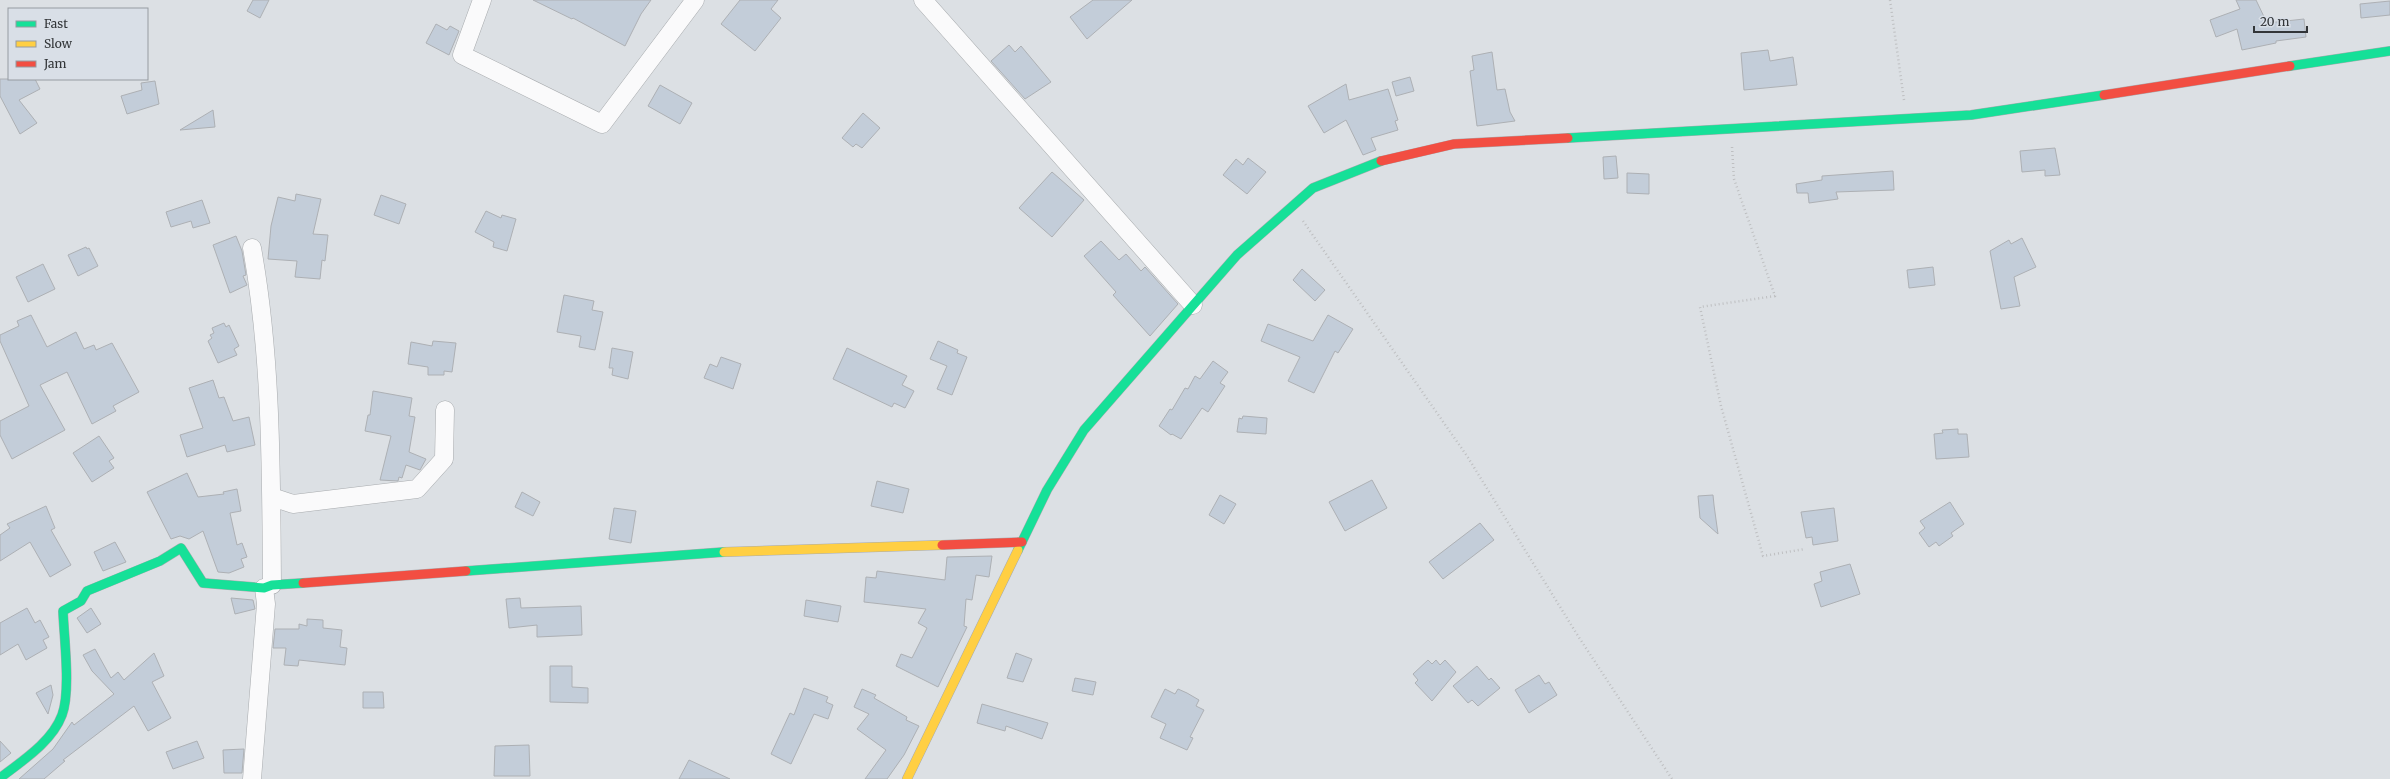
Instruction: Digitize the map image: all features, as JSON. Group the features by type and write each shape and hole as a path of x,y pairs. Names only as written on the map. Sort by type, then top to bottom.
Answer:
{"street":[{"path":"482,0 462,55 602,124 695,0"},
{"path":"923,0 1193,305"},
{"path":"907,779 1047,490 1084,430 1237,255 1313,188 1389,158 1454,144 1971,115 2390,51"},
{"path":"252,248 258,280 270,417 272,497 268,587 252,779"},
{"path":"272,497 294,504 417,489 444,459 445,410"},
{"path":"0,778 47,736 63,715 65,686 63,611 81,601 87,591 160,562 181,548 203,583 268,587 707,553 1022,542"}],"path":[{"path":"1890,0 1906,119"},
{"path":"1730,129 1734,179 1775,296 1700,307 1721,406 1763,556 1804,549"},
{"path":"1292,206 1467,456 1578,636 1672,779"}],"building":[{"path":"253,0 269,0 260,18 247,11"},
{"path":"533,0 651,0 641,14 625,46 573,18 572,19"},
{"path":"740,0 778,0 771,9 781,18 755,51 721,24"},
{"path":"1093,0 1132,0 1087,39 1070,17"},
{"path":"2236,0 2256,0 2267,23 2304,19 2306,37 2276,41 2276,43 2242,50 2237,29 2216,37 2210,20 2240,9"},
{"path":"2390,1 2390,15 2361,18 2360,4"},
{"path":"436,24 447,30 450,26 459,31 449,55 426,43"},
{"path":"1009,45 1015,52 1021,46 1051,82 1025,99 991,61"},
{"path":"1768,50 1770,61 1793,57 1797,85 1744,90 1741,53"},
{"path":"1492,52 1497,90 1505,89 1510,112 1515,121 1477,126 1470,71 1474,70 1472,56"},
{"path":"1410,77 1414,91 1396,96 1392,82"},
{"path":"0,79 36,80 40,89 19,100 37,123 20,134 0,96"},
{"path":"155,81 159,104 127,114 121,96 142,90 141,83"},
{"path":"1346,84 1349,100 1388,89 1398,120 1395,121 1398,130 1371,138 1376,150 1363,155 1346,120 1324,133 1308,106"},
{"path":"660,85 692,103 680,124 648,106"},
{"path":"213,110 215,127 180,130"},
{"path":"863,113 880,128 862,148 856,144 853,147 842,138"},
{"path":"2055,148 2060,175 2045,176 2045,170 2022,172 2020,151"},
{"path":"1616,156 1618,178 1604,179 1603,157"},
{"path":"1248,158 1266,172 1247,194 1223,175 1236,159 1243,165"},
{"path":"1893,171 1894,190 1836,192 1838,199 1809,203 1808,193 1797,193 1796,184 1822,180 1822,176"},
{"path":"1052,172 1084,200 1052,237 1019,208"},
{"path":"1627,173 1649,174 1649,194 1627,193"},
{"path":"296,194 321,199 313,234 328,235 325,261 322,260 320,279 295,277 297,261 268,259 271,226 278,197 295,201"},
{"path":"381,195 406,204 399,224 374,215"},
{"path":"202,200 210,223 193,228 191,221 171,227 166,212"},
{"path":"486,211 501,218 502,215 516,219 507,251 493,247 494,242 475,232"},
{"path":"236,236 242,251 246,275 243,276 247,285 230,293 213,245"},
{"path":"2022,238 2036,267 2014,277 2020,306 2001,309 1990,251 2009,240 2011,244"},
{"path":"1101,241 1119,260 1126,254 1141,271 1145,267 1178,304 1150,336 1113,295 1116,292 1084,256"},
{"path":"86,247 87,249 89,248 98,266 78,276 68,255"},
{"path":"43,264 55,289 28,302 16,277"},
{"path":"1933,267 1935,285 1909,288 1907,270"},
{"path":"1302,269 1325,290 1315,301 1293,280"},
{"path":"564,295 594,301 592,310 603,312 595,350 579,347 581,336 557,332"},
{"path":"31,315 47,347 76,332 84,349 94,345 96,350 112,343 139,392 113,406 116,411 92,424 67,372 40,385 65,430 12,459 0,435 0,421 29,406 0,341 0,335 19,326 17,321"},
{"path":"1328,315 1353,329 1338,353 1335,351 1314,393 1288,381 1300,357 1261,341 1268,324 1313,341"},
{"path":"224,323 226,327 229,325 239,346 234,349 237,355 218,363 208,341 212,338 210,335 214,333 212,328"},
{"path":"433,341 456,343 452,372 444,371 444,375 428,375 428,367 408,364 411,342 432,346"},
{"path":"938,341 958,350 957,353 967,357 952,395 937,389 947,366 930,359"},
{"path":"612,348 633,352 628,379 612,375 613,368 609,368"},
{"path":"847,348 907,376 902,385 914,391 905,408 894,403 892,407 833,379"},
{"path":"721,357 741,364 733,389 704,378 710,364 717,367"},
{"path":"1213,361 1228,372 1220,383 1225,386 1208,412 1202,408 1181,439 1172,434 1171,435 1159,426 1170,409 1172,410 1185,388 1188,389 1195,376 1200,379"},
{"path":"213,380 219,398 224,397 233,421 249,417 255,445 227,452 225,445 187,457 180,435 203,428 189,388"},
{"path":"373,391 412,398 409,416 415,417 409,452 426,459 420,470 406,465 402,478 399,477 398,481 380,480 391,436 365,431 368,415 370,415"},
{"path":"1243,416 1267,418 1266,434 1237,432 1239,418 1242,419"},
{"path":"1958,429 1958,434 1967,434 1969,457 1936,459 1934,434 1943,433 1942,430"},
{"path":"99,436 114,458 109,461 114,468 92,482 73,453"},
{"path":"187,473 198,497 224,494 223,492 237,489 241,511 230,513 237,545 242,543 247,557 241,559 244,567 229,573 218,572 203,531 189,539 180,536 171,539 147,492"},
{"path":"1372,480 1387,508 1345,531 1329,502"},
{"path":"877,481 909,489 903,513 871,506"},
{"path":"522,492 540,502 533,516 515,507"},
{"path":"1220,495 1236,504 1224,524 1209,515"},
{"path":"1713,495 1718,534 1700,518 1698,496"},
{"path":"1950,502 1964,524 1951,533 1953,536 1939,546 1936,542 1929,547 1919,533 1925,528 1920,521"},
{"path":"46,506 55,528 51,530 71,565 50,577 30,542 0,561 0,535 10,528 7,524"},
{"path":"614,508 636,511 631,543 609,539"},
{"path":"1834,508 1838,541 1813,545 1812,537 1806,538 1801,512"},
{"path":"1480,523 1494,540 1443,579 1429,562"},
{"path":"115,542 126,562 103,571 94,552"},
{"path":"992,556 989,577 976,575 972,600 966,599 964,626 967,627 938,687 896,666 901,654 912,658 927,628 918,623 926,609 864,602 866,577 876,578 877,571 945,580 947,557"},
{"path":"1850,564 1860,594 1821,607 1814,584 1822,581 1820,572"},
{"path":"231,598 253,600 255,609 235,614"},
{"path":"520,598 521,608 581,606 582,635 537,637 537,625 509,628 506,599"},
{"path":"806,600 841,606 838,622 804,616"},
{"path":"27,608 35,623 40,620 49,637 43,640 47,648 26,660 18,644 0,655 0,623"},
{"path":"91,608 101,624 87,633 77,618"},
{"path":"307,619 323,620 323,628 342,630 340,647 347,648 345,665 299,660 298,666 284,665 286,648 273,648 275,629 299,629 299,624 307,626"},
{"path":"95,649 111,678 118,672 124,680 154,653 164,676 152,682 171,718 148,731 134,706 63,760 65,761 44,779 19,779 53,749 72,722 74,725 114,694 92,671 83,655"},
{"path":"1016,653 1032,659 1023,682 1007,678"},
{"path":"1428,660 1432,664 1436,660 1440,665 1445,660 1456,672 1432,701 1415,683 1418,680 1413,674"},
{"path":"550,666 572,666 572,687 588,688 588,703 550,702"},
{"path":"1477,666 1489,680 1491,678 1500,688 1478,706 1472,700 1468,703 1453,686"},
{"path":"1539,675 1545,684 1549,682 1557,695 1529,713 1515,690"},
{"path":"1075,678 1096,682 1093,695 1072,691"},
{"path":"51,685 53,695 48,714 36,693"},
{"path":"804,688 828,697 826,702 833,705 828,719 814,714 791,764 771,754 790,713 794,715"},
{"path":"862,689 876,695 874,698 907,717 906,720 919,726 904,755 887,779 865,779 886,750 857,729 869,714 854,707"},
{"path":"1165,689 1175,694 1178,689 1187,693 1199,700 1196,706 1204,710 1190,737 1193,738 1187,750 1160,738 1166,724 1151,717"},
{"path":"363,692 383,692 384,708 363,708"},
{"path":"982,704 1048,723 1042,739 1006,726 1005,731 977,723"},
{"path":"0,741 11,753 0,762"},
{"path":"197,741 204,758 173,769 166,752"},
{"path":"529,745 530,776 494,776 495,746"},
{"path":"244,749 242,773 224,773 223,750"},
{"path":"689,760 730,779 679,779"}],"traffic: fast":[{"path":"2290,66 2390,51"},
{"path":"1568,138 1971,115 2104,95"},
{"path":"1018,550 1047,490 1084,430 1237,255 1313,188 1381,161"},
{"path":"0,778 27,758 44,742 51,734 62,715 65,705 67,679 63,611 81,601 87,591 160,561 181,548 203,583 264,588 272,585 303,583"},
{"path":"466,571 724,552"}],"traffic: slow":[{"path":"724,552 942,545"},
{"path":"907,779 1018,550"}],"traffic: jam":[{"path":"2104,95 2290,66"},
{"path":"1381,161 1454,144 1568,138"},
{"path":"942,545 1022,542"},
{"path":"303,583 466,571"}]}
